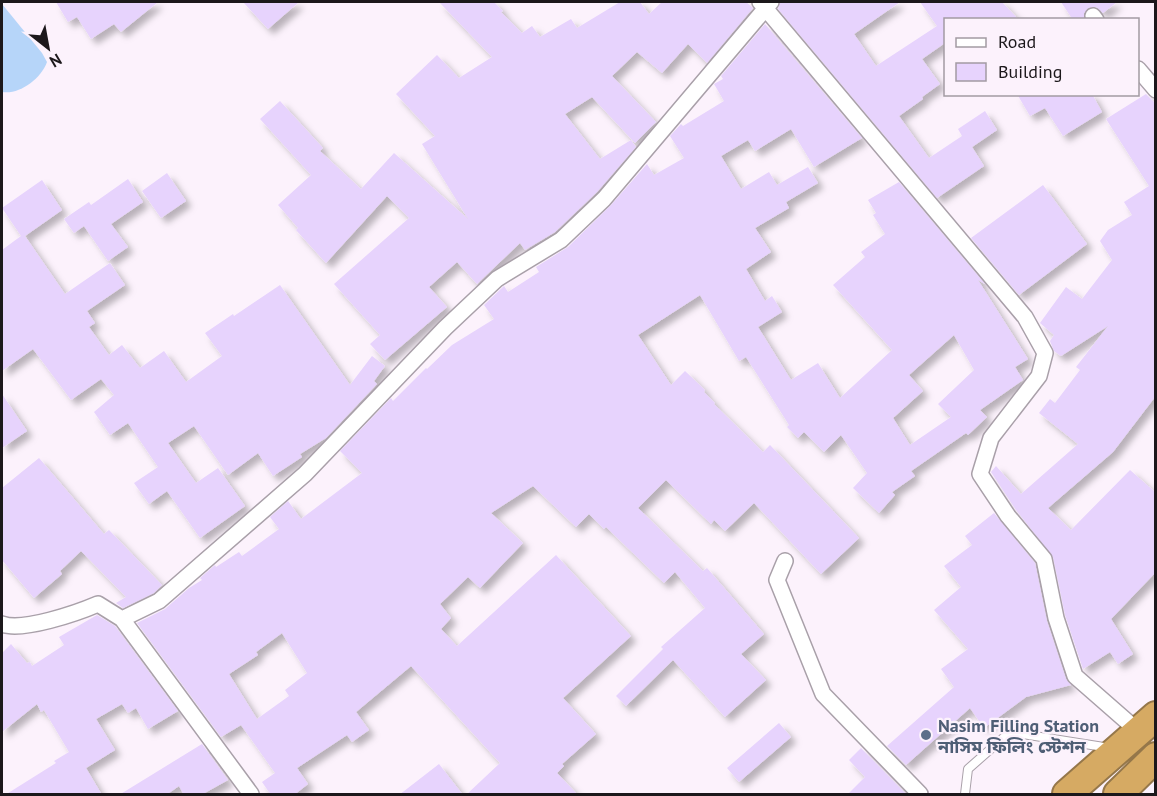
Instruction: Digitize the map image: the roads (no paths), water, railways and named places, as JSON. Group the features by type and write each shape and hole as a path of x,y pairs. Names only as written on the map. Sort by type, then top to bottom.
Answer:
{"highway":[{"path":"1067,795 1138,732"},
{"path":"1118,795 1155,758"}],"street":[{"path":"122,619 159,601 305,474 445,328 497,279 561,240 604,199 766,3 1025,317 1045,353 1039,376 991,438 980,474 1008,516 1044,559 1056,618 1075,676 1138,732"},
{"path":"1139,71 1155,90"},
{"path":"785,561 777,580 823,694 920,795"},
{"path":"2,624 9,627 40,622 77,613 98,604 122,619 251,795"}],"lane":[{"path":"965,795 968,769 1010,732 1138,732"}],"water":[{"path":"2,4 47,62 35,80 22,88 9,92 2,92"}],"place":[{"name":"Nasim Filling Station নাসিম ফিলিং স্টেশন","path":"926,735"}]}
